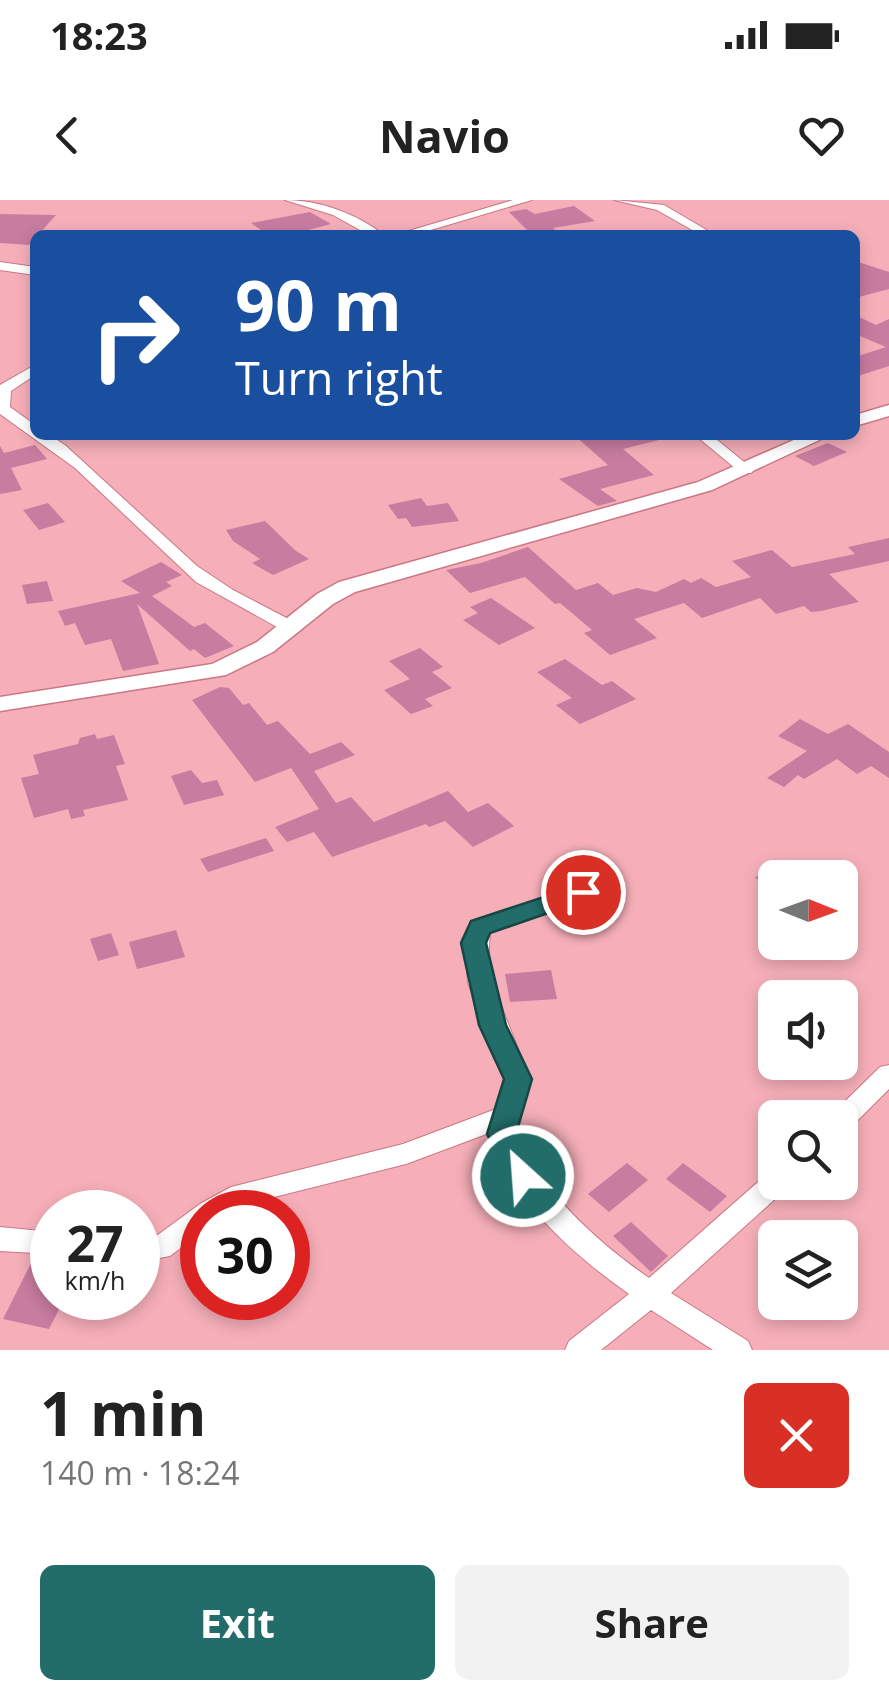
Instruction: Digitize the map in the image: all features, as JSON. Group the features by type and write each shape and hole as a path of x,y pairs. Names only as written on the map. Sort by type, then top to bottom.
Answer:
{"street":[{"path":"291,200 337,213 369,230"},
{"path":"419,230 526,200"},
{"path":"620,200 660,207 701,230"},
{"path":"0,266 30,270"},
{"path":"30,374 4,389 2,399 3,409 30,428"},
{"path":"860,419 889,410"},
{"path":"49,440 189,569 292,628"},
{"path":"708,440 746,470"},
{"path":"0,704 218,670 242,661 292,628 324,600 375,578 705,486 811,440"},
{"path":"583,892 480,927 474,943 492,1025 518,1079 516,1098 504,1116 502,1134 536,1197 571,1231 650,1294 738,1350"},
{"path":"858,1104 889,1074"},
{"path":"260,1190 406,1154 504,1116"},
{"path":"579,1350 650,1294 758,1198"},
{"path":"0,1239 30,1241"}],"building":[{"path":"574,206 595,221 553,228 555,230 527,230 509,212 526,209 535,214"},
{"path":"310,212 331,224 308,230 261,230 251,223"},
{"path":"0,214 56,215 42,230 30,230 29,245 0,243"},
{"path":"860,263 889,272 889,289 860,297"},
{"path":"860,317 876,325 889,319 889,366 860,375 860,355 886,347 860,336"},
{"path":"580,440 659,440 623,449 654,475 600,489 617,501 598,506 559,479 608,465"},
{"path":"828,443 847,452 814,466 795,456"},
{"path":"35,445 47,459 11,468 22,490 0,494 0,446 4,453"},
{"path":"421,498 427,506 448,503 459,521 412,527 406,518 398,519 388,505"},
{"path":"48,503 65,522 39,530 23,510"},
{"path":"265,521 309,559 273,575 252,563 260,559 233,541 226,530"},
{"path":"889,538 889,561 829,574 859,602 811,612 804,606 776,614 760,598 702,618 684,603 634,619 657,638 610,655 584,633 592,630 525,577 470,593 446,570 528,547 576,590 598,583 613,595 637,588 656,592 684,579 691,583 701,578 716,587 751,577 732,561 772,550 792,567 855,554 848,547"},
{"path":"161,562 182,575 166,582 172,586 152,596 194,627 205,623 234,646 205,658 194,649 190,651 137,604 159,664 123,671 111,639 85,645 75,623 65,626 58,611 140,593 121,581"},
{"path":"47,581 53,601 27,604 22,585"},
{"path":"491,598 535,628 499,645 463,620 478,613 470,607"},
{"path":"420,648 443,667 432,672 452,688 425,699 433,706 411,714 384,690 410,679 389,661"},
{"path":"565,659 602,685 612,681 636,699 580,724 556,705 572,698 537,672"},
{"path":"220,687 229,688 243,705 249,703 267,725 278,721 310,754 341,742 355,755 314,771 336,803 351,797 374,822 448,791 468,812 488,803 514,826 473,847 445,821 429,827 426,824 332,857 314,832 287,842 275,827 319,809 291,768 255,782 192,700"},
{"path":"800,719 828,734 848,724 889,752 889,778 871,766 857,774 837,759 804,779 798,775 784,787 767,778 807,751 778,736"},
{"path":"95,734 97,739 114,735 125,764 116,766 128,800 83,810 85,816 71,819 68,809 34,818 21,778 39,774 33,755 78,744 80,738"},
{"path":"191,770 202,783 217,780 224,795 184,805 171,776"},
{"path":"266,838 274,851 208,872 200,859"},
{"path":"176,930 185,957 137,969 129,942"},
{"path":"111,933 119,955 98,961 90,939"},
{"path":"551,970 557,999 510,1002 505,974"},
{"path":"627,1163 648,1180 609,1212 588,1194"},
{"path":"683,1163 727,1196 710,1212 666,1179"},
{"path":"631,1222 668,1256 651,1272 613,1236"},
{"path":"30,1265 30,1320 54,1320 49,1329 3,1319"}],"route":[{"path":"523,1176 502,1134 504,1116 516,1098 518,1079 492,1025 474,943 480,927 583,892"}]}
